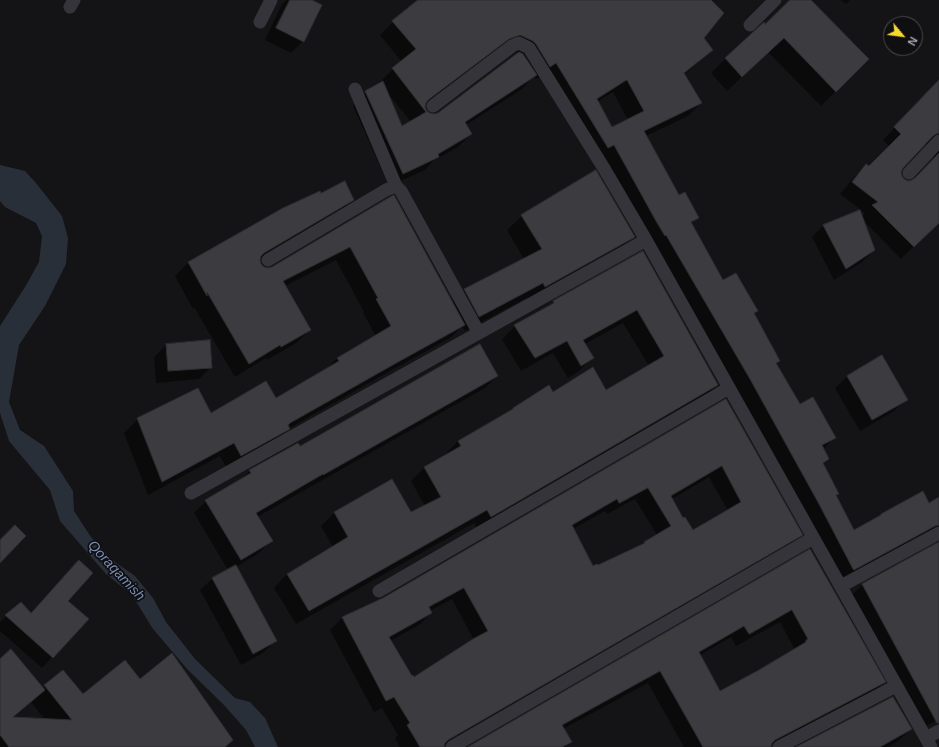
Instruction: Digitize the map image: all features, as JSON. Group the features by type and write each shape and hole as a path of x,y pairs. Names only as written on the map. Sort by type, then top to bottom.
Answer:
{"street":[{"path":"260,22 271,0"},
{"path":"750,25 775,0"},
{"path":"433,106 512,46 519,43 529,48 605,170 646,240 928,742 939,731"},
{"path":"354,89 396,186 401,191 479,333"},
{"path":"909,173 939,141"},
{"path":"268,260 386,190 396,186"},
{"path":"190,493 646,240"},
{"path":"378,591 729,388"},
{"path":"841,586 939,533"},
{"path":"452,747 813,538"},
{"path":"779,747 896,686"}],"water":[{"name":"Qoraqamish","path":"0,165 25,171 62,216 68,238 66,264 45,306 19,345 9,402 20,430 44,446 73,491 74,511 91,537 115,562 135,576 153,598 166,622 195,659 235,698 250,702 265,718 278,747 255,747 246,730 224,705 188,670 153,629 132,595 106,574 60,521 50,490 9,441 0,413 0,326 39,262 42,236 36,223 5,207 0,201"}],"building":[{"path":"290,0 312,0 322,5 304,42 276,28"},
{"path":"418,0 711,0 724,13 704,38 713,50 684,73 702,103 644,131 679,195 685,192 699,218 691,222 723,280 736,273 758,311 754,313 780,361 776,363 800,404 813,397 836,438 822,445 829,459 823,463 839,494 836,495 854,530 923,491 929,503 939,497 939,525 854,570 853,569 750,379 666,235 665,236 656,221 614,145 608,148 556,63 550,67 533,41 520,35 509,39 428,100 425,107 427,111 434,114 438,113 519,52 523,54 537,75 465,122 472,134 438,154 439,157 403,174 365,91 383,81 402,126 426,112 392,68 416,49 392,21","holes":["627,80 644,111 612,127 597,99"]},
{"path":"790,0 811,0 869,59 836,92 784,38 742,77 725,58 764,22 765,24"},
{"path":"939,80 939,133 933,136 901,172 904,179 908,181 912,180 939,153 939,223 914,247 872,205 878,202 852,182 866,164 869,166 901,134 894,127"},
{"path":"596,170 635,237 545,287 543,283 479,317 464,289 542,249 521,215"},
{"path":"345,181 354,200 264,253 261,256 261,264 264,267 272,267 394,195 465,325 290,423 288,425 290,429 241,456 234,443 162,482 137,418 198,388 211,413 266,381 276,398 339,361 337,358 391,326 376,299 378,298 350,247 283,281 311,330 281,347 280,345 249,364 188,262 283,208 320,191 321,193"},
{"path":"860,210 875,250 846,269 823,225"},
{"path":"643,251 718,385 491,517 487,510 309,611 287,574 348,537 334,512 392,479 411,512 441,497 424,467 461,446 458,441 513,409 549,385 553,392 593,367 606,390 664,356 637,310 583,340 594,358 581,366 567,341 535,358 514,325 554,303 553,301"},
{"path":"210,340 212,368 168,371 166,344"},
{"path":"480,344 498,376 256,513 273,541 241,560 205,500 251,473 249,470 298,443 300,446"},
{"path":"882,355 908,400 872,420 847,376"},
{"path":"726,399 803,535 448,740 444,747 420,747 407,725 410,723 394,697 386,701 342,617 383,598","holes":["722,466 741,502 693,530 685,517 683,518 671,496","648,488 671,526 644,542 645,543 593,566 572,525 617,499 619,503","464,588 488,631 414,677 389,637 432,613 429,607"]},
{"path":"15,525 26,536 0,563 0,540"},
{"path":"939,542 939,723 937,723 862,584"},
{"path":"810,549 886,682 775,740 771,747 703,747 660,671 562,725 572,742 562,747 468,747","holes":["792,610 808,639 806,642 759,670 720,691 699,652 744,626 749,634"]},
{"path":"79,560 93,573 68,601 89,619 53,658 5,615 21,602 31,613"},
{"path":"236,565 277,641 253,654 212,578"},
{"path":"11,649 45,690 13,717 72,720 44,685 63,670 83,694 125,660 140,679 172,653 233,740 225,747 9,747 0,735 0,659"},
{"path":"893,697 912,729 880,747 796,747"}]}
